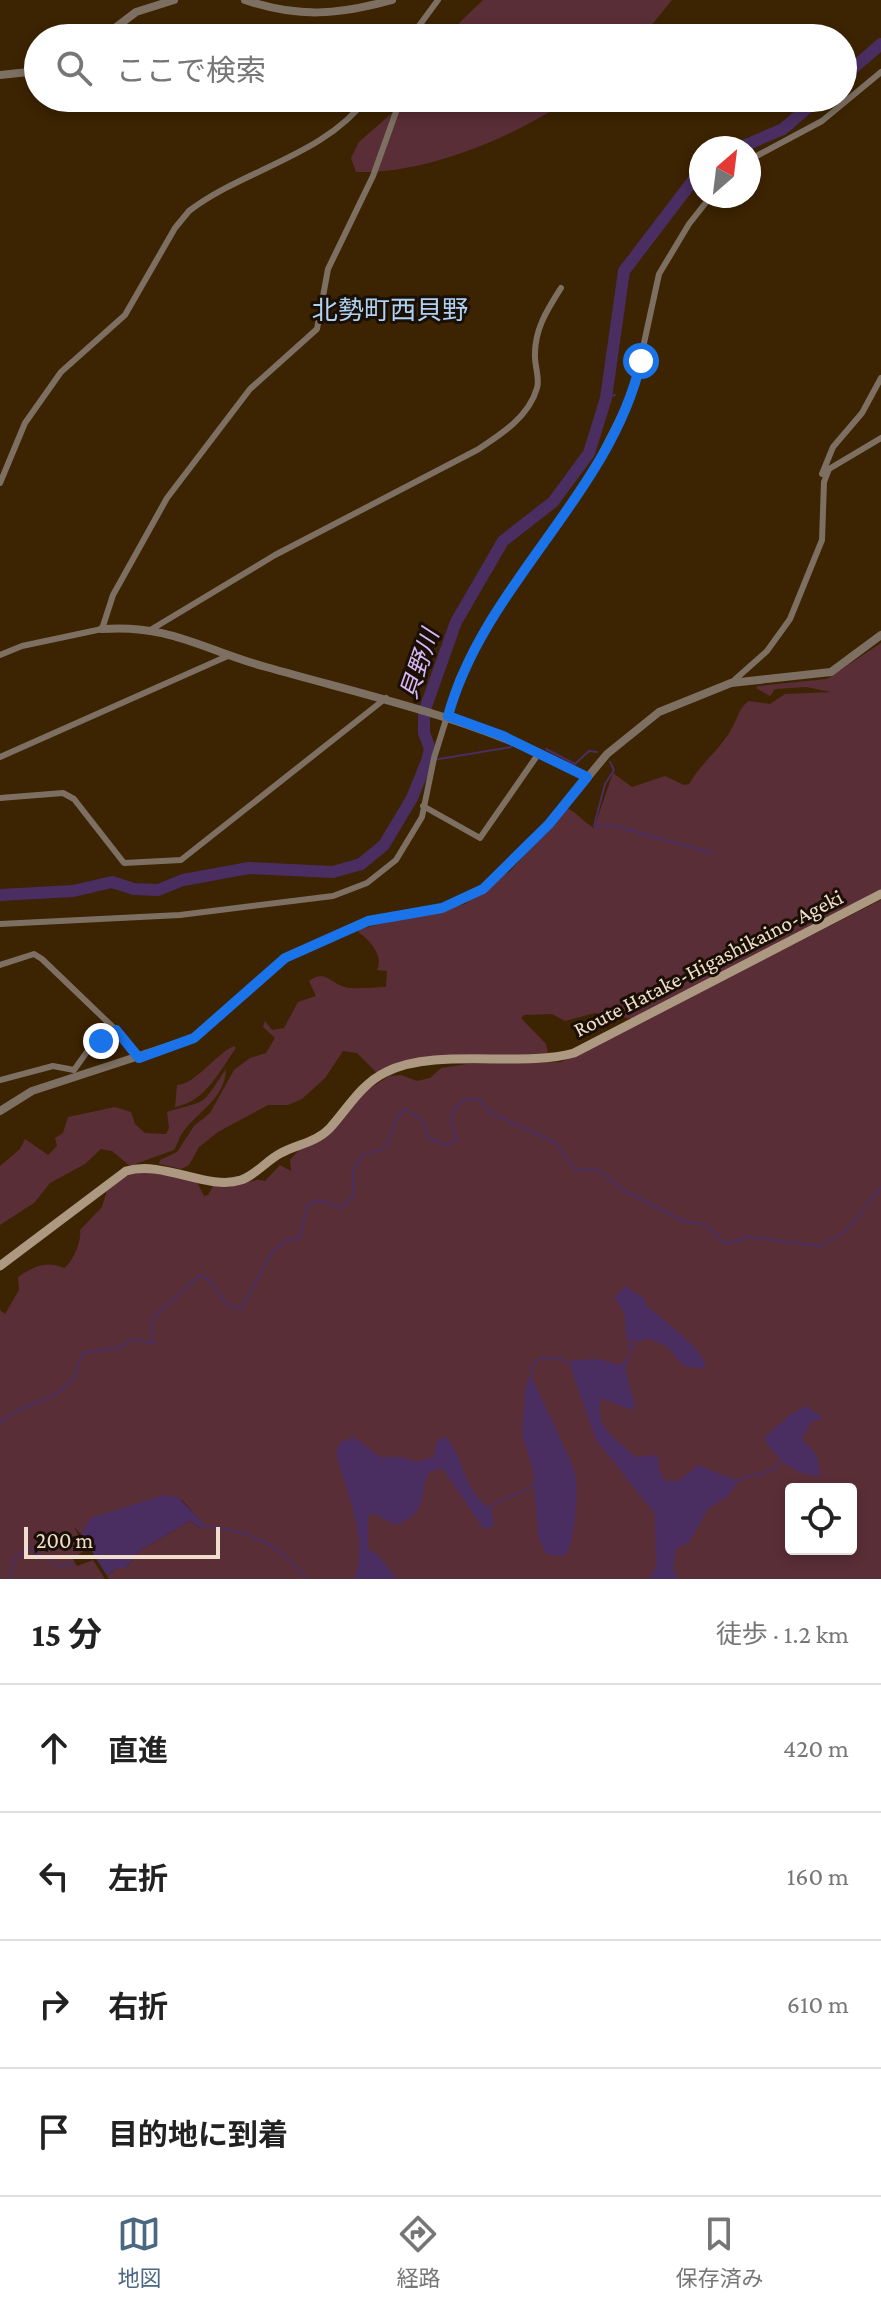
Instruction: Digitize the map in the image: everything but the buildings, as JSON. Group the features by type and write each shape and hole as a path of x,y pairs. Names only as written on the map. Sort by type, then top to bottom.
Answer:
{"main road":[{"name":"Route Hatake-Higashikaino-Ageki","path":"0,1266 87,1204 116,1176 126,1171 140,1167 239,1181 282,1152 316,1138 368,1084 388,1071 478,1058 556,1058 574,1053 881,894"}],"street":[{"path":"120,24 136,12 174,0"},
{"path":"245,0 278,12 302,14 392,0"},
{"path":"420,24 438,0"},
{"path":"0,75 24,72"},
{"path":"857,92 881,72"},
{"path":"0,483 25,423 61,372 125,315 175,228 189,211 321,138 354,112"},
{"path":"102,629 113,595 167,498 250,389 317,329 328,269 359,209 396,112"},
{"path":"761,154 833,112"},
{"path":"0,924 180,915 333,896 367,883 396,860 422,817 433,761 459,678 508,593 586,484 634,389 659,274 702,208"},
{"path":"152,629 275,555 477,450 508,430 538,388 535,360 538,330 561,288"},
{"path":"731,683 767,651 790,619 822,540 823,473 831,452 862,413 881,378"},
{"path":"824,482 833,464 881,438"},
{"path":"0,655 22,646 102,629 152,629 175,634 230,655 411,704 540,752 587,777"},
{"path":"0,1111 32,1091 194,1038 285,958 299,951 368,921 442,908 483,889 549,824 623,739 659,712 731,683 831,672 881,635"},
{"path":"0,757 230,655"},
{"path":"0,798 63,793 82,807 124,863 181,860 386,698"},
{"path":"423,806 480,838 540,752"},
{"path":"0,965 34,954 116,1030 139,1058"},
{"path":"0,1080 53,1066 74,1070 94,1042 101,1041 116,1030"}],"shaded area":[{"path":"483,0 672,0 652,24 460,22"},
{"path":"393,112 549,112 497,139 412,167 356,172 351,158 359,142"},
{"path":"881,643 881,891 633,1019 595,1013 565,1021 552,1014 524,1015 521,1018 546,1044 548,1053 412,1062 377,1073 357,1053 343,1051 325,1078 302,1099 288,1105 268,1105 218,1132 199,1147 189,1165 181,1169 159,1164 160,1160 177,1152 194,1126 210,1113 234,1070 250,1058 266,1053 275,1038 263,1027 265,1021 272,1030 284,1028 298,1002 316,996 309,981 319,976 349,988 386,987 387,971 377,970 377,954 358,932 360,929 465,904 511,870 567,808 594,828 613,773 632,787 665,776 684,785 689,784 725,739 749,701 770,704 785,694 831,692 806,687 775,689 770,696 756,688 758,686 827,679"},
{"path":"881,900 881,1579 109,1579 107,1576 118,1568 126,1568 139,1551 190,1521 202,1529 203,1524 182,1500 81,1534 74,1527 86,1549 73,1559 77,1566 93,1560 105,1579 0,1579 0,1310 5,1314 19,1290 18,1277 40,1266 64,1268 74,1256 80,1230 102,1207 107,1190 119,1179 138,1171 196,1180 204,1196 208,1195 214,1184 230,1186 254,1180 265,1181 280,1165 291,1171 290,1160 299,1150 329,1135 366,1091 389,1076 401,1075 417,1081 430,1078 441,1068 467,1064 561,1062"},
{"path":"234,1046 236,1048 203,1092 186,1104 175,1107 177,1085 191,1080"},
{"path":"226,1069 216,1097 189,1124 174,1150 130,1166 112,1151 101,1149 85,1164 50,1183 34,1203 0,1225 0,1166 20,1149 25,1139 48,1155 57,1146 55,1138 63,1133 68,1117 115,1107 131,1112 135,1124 145,1133 166,1134 169,1128 167,1112 202,1101"},
{"path":"625,1286 645,1299 645,1304 691,1344 704,1361 705,1369 684,1366 666,1346 647,1338 639,1342 626,1339 625,1315 615,1297"},
{"path":"629,1342 635,1343 625,1369 635,1405 632,1410 601,1398 601,1418 608,1432 635,1457 653,1455 660,1459 658,1467 665,1481 678,1481 698,1465 738,1481 729,1495 708,1509 689,1542 676,1549 673,1569 678,1579 649,1579 656,1567 655,1514 596,1440 570,1366 574,1360 599,1359 621,1365 630,1354"},
{"path":"530,1376 575,1472 575,1517 571,1542 564,1556 546,1554 538,1536 533,1470 522,1434 526,1384"},
{"path":"806,1406 823,1418 811,1422 802,1439 817,1455 820,1476 794,1469 774,1452 764,1438 791,1414"},
{"path":"445,1436 475,1494 491,1508 494,1525 489,1529 483,1528 443,1469 431,1471 420,1506 408,1519 396,1525 372,1513 368,1517 368,1549 378,1555 397,1579 354,1579 358,1565 358,1533 336,1453 339,1443 354,1437 380,1457 400,1457 417,1462 434,1457 436,1443"},
{"path":"164,1495 178,1497 204,1524 202,1529 190,1521 139,1551 126,1568 118,1568 107,1576 81,1534 91,1518"}],"waterway":[{"name":"貝野川","path":"857,65 881,44"},
{"name":"貝野川","path":"761,138 783,129 803,112"},
{"name":"貝野川","path":"0,895 73,891 112,882 134,889 158,890 183,880 249,868 333,872 361,864 384,845 412,798 427,761 430,749 424,733 424,712 456,622 503,541 553,502 589,453 606,398 624,271 689,186"},
{"path":"606,398 615,395"},
{"path":"427,761 511,747"},
{"path":"546,749 575,764 589,751 597,752"},
{"path":"610,762 614,770 605,784 594,826 616,826 712,853"},
{"path":"0,1423 62,1389 74,1376 83,1353 122,1347 133,1338 154,1344 151,1329 154,1317 200,1275 211,1282 223,1299 241,1309 272,1252 286,1240 300,1238 307,1206 318,1200 341,1208 353,1197 353,1169 364,1153 377,1151 387,1144 397,1117 406,1110 423,1121 428,1138 448,1145 457,1139 453,1112 465,1099 480,1100 489,1112 554,1142 575,1169 599,1170 623,1190 683,1221 706,1225 726,1244 748,1237 821,1246 846,1231 881,1187"},
{"path":"531,1379 533,1364 539,1359 556,1358 572,1363"},
{"path":"737,1480 773,1470 781,1461"},
{"path":"489,1509 535,1484"},
{"path":"202,1526 233,1530 260,1540 285,1556 306,1579"},
{"path":"10,1579 14,1558 28,1548 61,1567 73,1563"}],"district":[{"name":"北勢町西貝野","path":"390,310"}],"route":[{"path":"101,1041 116,1030 139,1058 180,1045 206,1029 285,958 368,921 442,908 466,899 499,877 549,824 587,777 540,752 448,716 459,678 508,593 589,478 634,389 641,361"}]}
